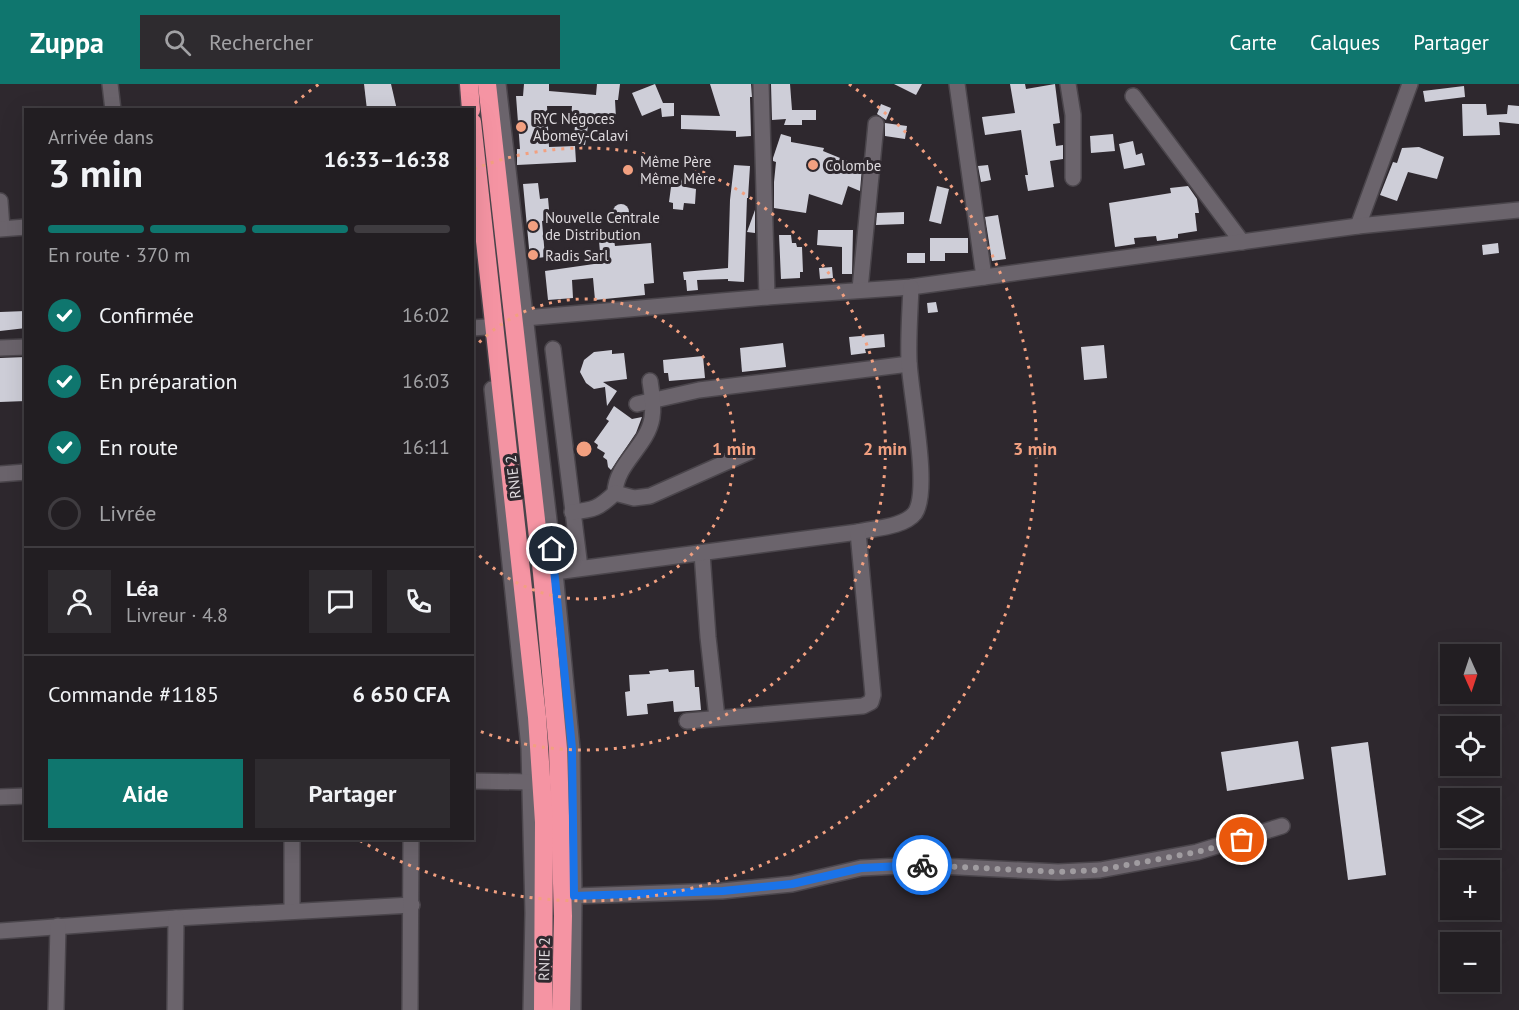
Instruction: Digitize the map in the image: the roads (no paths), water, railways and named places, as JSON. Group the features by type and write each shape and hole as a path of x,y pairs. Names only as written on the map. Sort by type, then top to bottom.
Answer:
{"highway":[{"path":"469,84 471,108"},
{"name":"RNIE 2","path":"487,84 542,573 558,749 563,916 561,1010"},
{"name":"RNIE 2","path":"474,140 537,717 544,822 543,1010"}],"street":[{"path":"113,84 113,108"},
{"path":"460,84 463,108"},
{"path":"498,84 555,572 572,748 573,1010"},
{"path":"761,84 767,297"},
{"path":"957,84 984,277"},
{"path":"1068,84 1073,115 1073,178"},
{"path":"1358,226 1410,84"},
{"path":"1133,96 1242,242"},
{"path":"860,289 876,124"},
{"path":"0,201 1,229 24,227"},
{"path":"525,318 860,289 910,287 1358,226 1519,210"},
{"path":"474,237 479,327 529,748 533,913 531,1010"},
{"path":"555,572 858,532 899,523 914,513 921,494 909,364 910,287"},
{"path":"0,348 24,347"},
{"path":"553,349 580,568"},
{"path":"637,404 699,390 909,364"},
{"path":"572,512 591,510 600,506 615,493 616,477 650,426 653,401 650,381"},
{"path":"615,493 634,498 650,496 749,452"},
{"path":"0,474 24,472"},
{"path":"687,724 717,718 863,706 871,702 873,695 858,532"},
{"path":"702,553 717,718"},
{"path":"474,781 531,782"},
{"path":"0,797 24,795"},
{"path":"574,896 723,891 792,884 861,868 920,865 1058,872 1100,870 1197,852 1282,826"},
{"path":"292,840 292,911"},
{"path":"410,1010 411,840"},
{"path":"0,931 412,904"},
{"path":"175,1010 176,918"},
{"path":"56,1010 58,926"}],"place":[{"name":"RYC Négoces Abomey-Calavi","path":"521,127"},
{"name":"Colombe","path":"813,165"},
{"name":"Même Père Même Mère","path":"628,170"},
{"name":"Nouvelle Centrale de Distribution","path":"533,226"},
{"name":"Radis Sarl","path":"533,255"}]}
